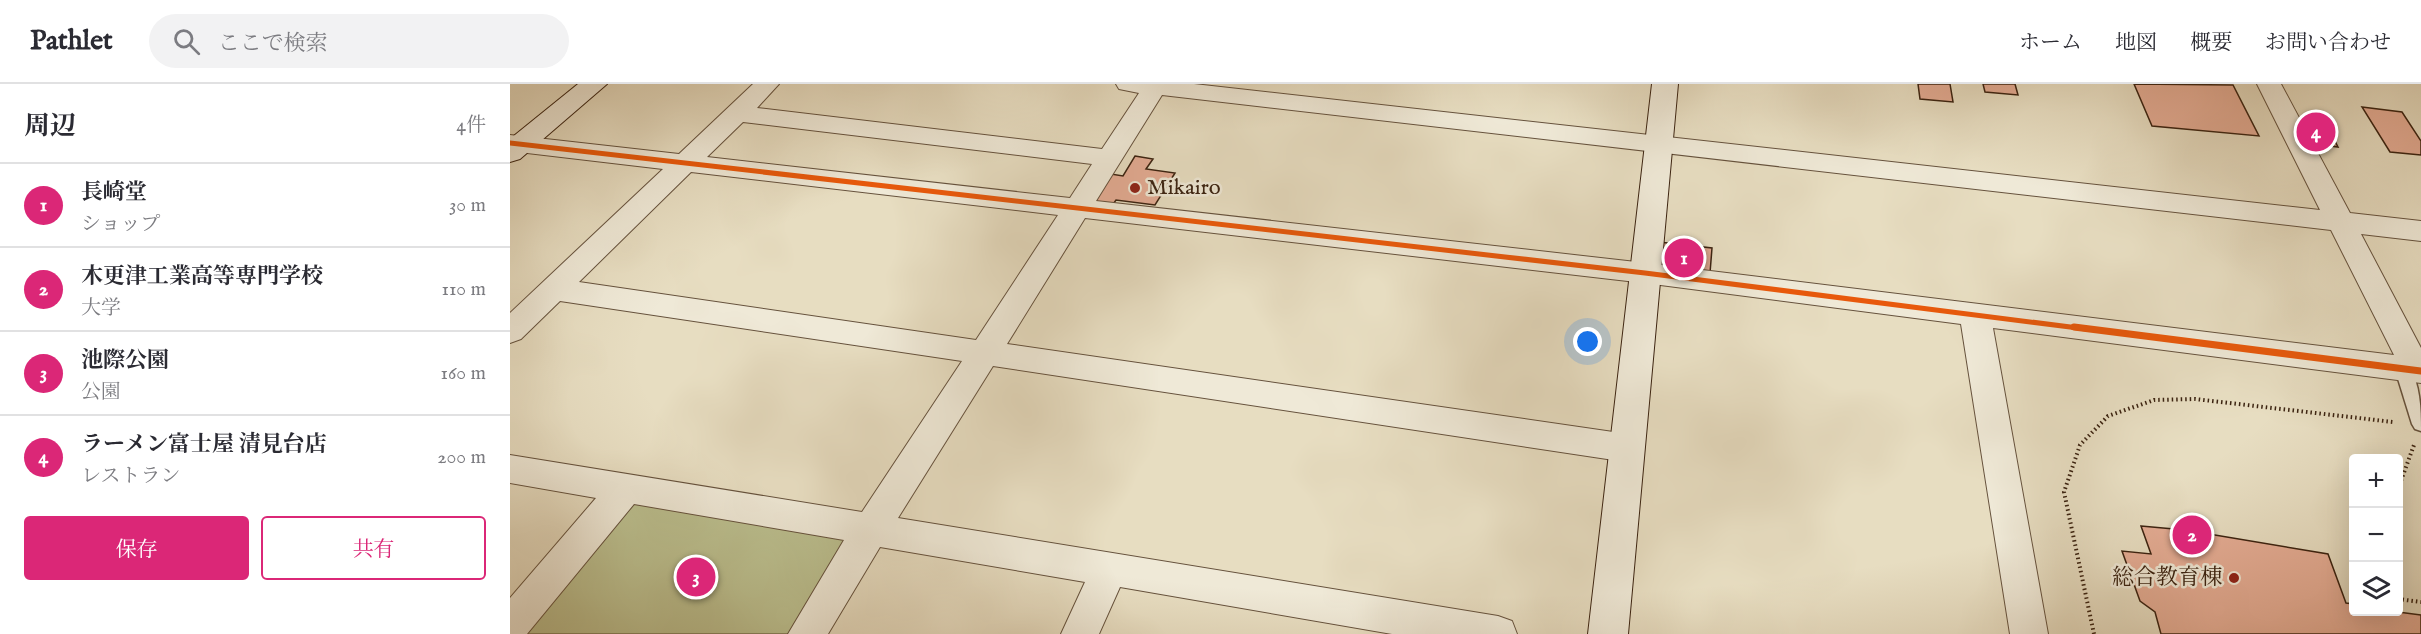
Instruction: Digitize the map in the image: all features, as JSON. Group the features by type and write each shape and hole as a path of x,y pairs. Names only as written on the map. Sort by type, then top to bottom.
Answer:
{"street":[{"path":"514,147 594,84"},
{"path":"510,331 767,84"},
{"path":"1608,634 1665,84"},
{"path":"2269,84 2414,370"},
{"path":"807,634 872,528 1109,158 1147,85 2421,231"},
{"path":"736,113 1109,158"},
{"path":"514,147 1645,273 2414,370"},
{"path":"554,288 1627,448"},
{"path":"1975,315 2029,634"},
{"path":"510,469 1110,568 1389,625 1497,634"},
{"path":"510,626 627,487"},
{"path":"1080,634 1110,568"}],"lane":[{"path":"2414,370 2419,430"}],"path":[{"path":"2094,634 2064,492 2080,445 2108,416 2154,400 2195,399 2397,422"},
{"path":"2403,475 2419,430"},
{"path":"2403,600 2421,602"}],"green space":[{"path":"627,487 872,528 807,634 510,634"}],"building":[{"path":"1918,84 1950,84 1953,102 1920,99"},
{"path":"1983,84 2015,84 2018,95 1985,92"},
{"path":"2134,84 2233,85 2259,136 2152,126"},
{"path":"2362,107 2402,112 2421,141 2421,155 2390,152"},
{"path":"2294,117 2324,120 2338,147 2307,143"},
{"name":"Mikairo","path":"1135,156 1153,159 1146,169 1175,173 1155,205 1116,200 1111,207 1093,204 1111,174 1123,176"},
{"path":"1659,242 1712,248 1710,273 1657,267"},
{"name":"総合教育棟","path":"2141,526 2185,530 2328,554 2346,603 2349,603 2349,616 2403,616 2403,613 2421,615 2421,634 2161,634 2155,612 2140,601 2122,551 2151,554"}],"cycle path":[{"path":"510,143 1645,273 2421,371"}],"place":[{"name":"ラーメン富士屋 清見台店","path":"2316,132"},
{"name":"Mikairo","path":"1135,188"},
{"name":"長崎堂","path":"1684,258"},
{"name":"木更津工業高等専門学校","path":"2192,535"},
{"name":"池際公園","path":"696,577"},
{"name":"総合教育棟","path":"2234,578"}]}
